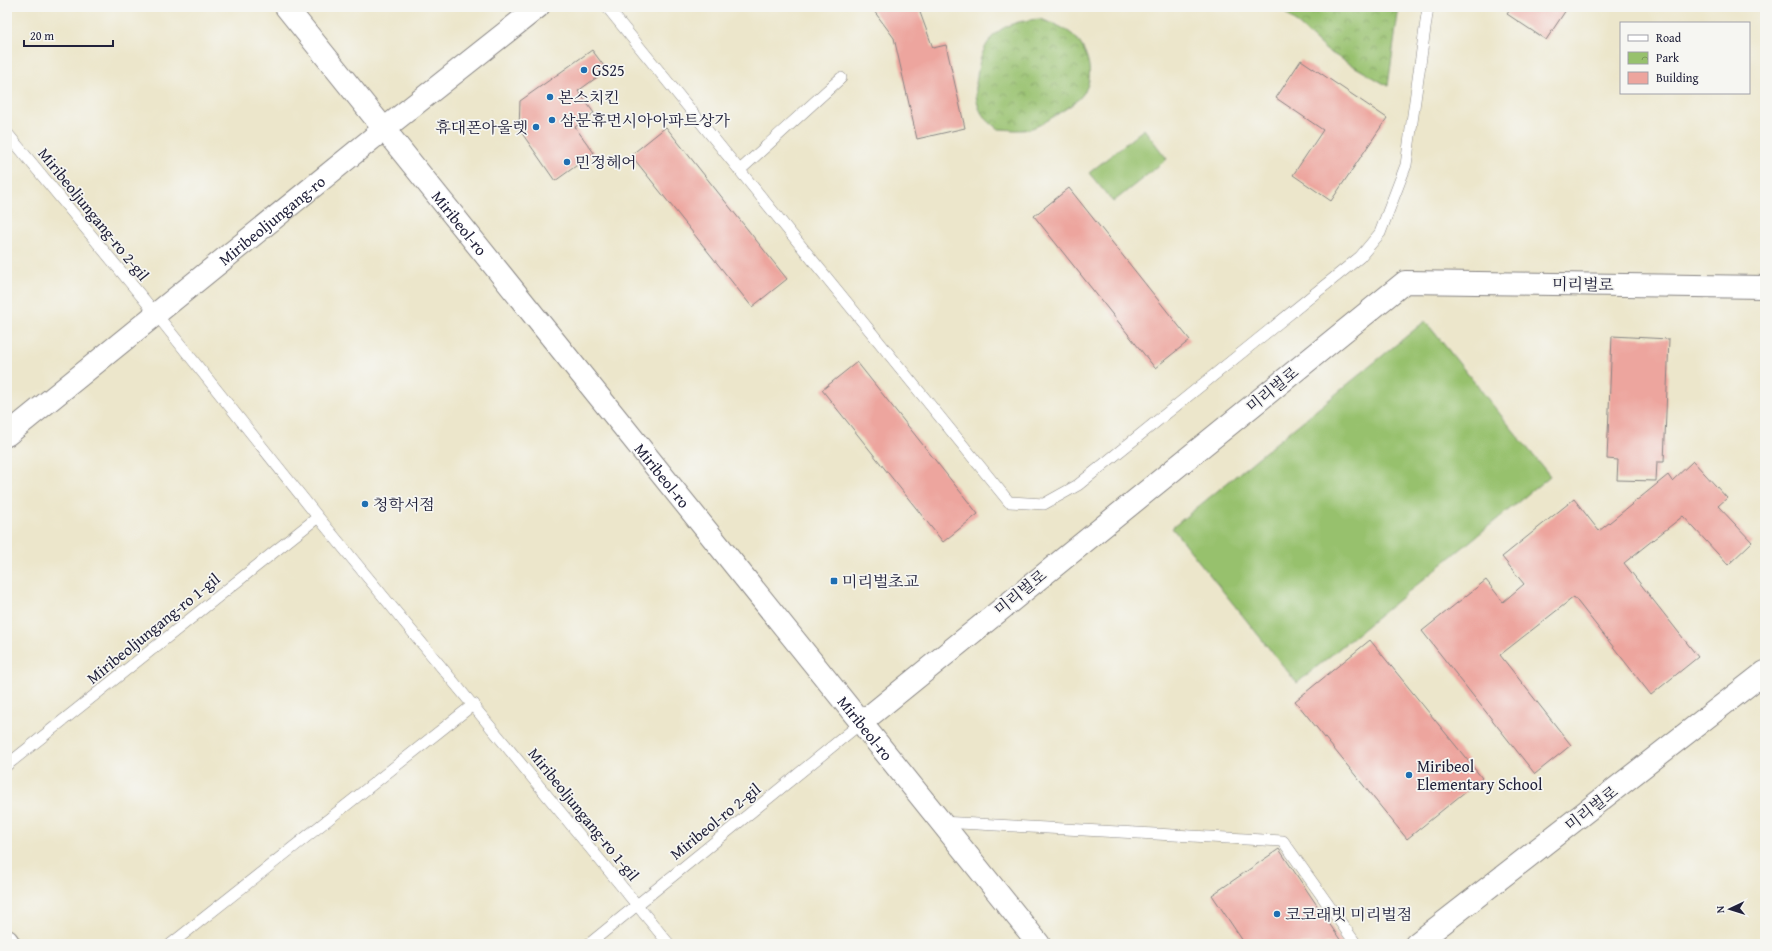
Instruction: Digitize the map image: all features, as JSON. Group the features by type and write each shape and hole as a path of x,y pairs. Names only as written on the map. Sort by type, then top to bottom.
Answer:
{"street":[{"name":"Miribeol-ro","path":"286,7 1039,944"},
{"name":"Miribeoljungang-ro","path":"7,434 384,129 538,7"},
{"name":"미리벌로","path":"861,723 1404,282 1765,287"},
{"name":"미리벌로","path":"1416,944 1765,672"}],"lane":[{"path":"607,7 1009,502 1044,504 1078,485 1360,257 1380,233 1406,165 1428,7"},
{"path":"740,170 841,78"},
{"name":"Miribeoljungang-ro 2-gil","path":"7,133 156,314"},
{"name":"Miribeoljungang-ro 1-gil","path":"156,314 318,517 474,704 669,944"},
{"name":"Miribeoljungang-ro 1-gil","path":"7,765 318,517"},
{"path":"171,944 474,704"},
{"name":"Miribeol-ro 2-gil","path":"589,944 861,723"},
{"path":"941,822 1283,841 1356,944"}],"green space":[{"path":"1279,7 1399,7 1388,86 1326,50"},
{"path":"1040,19 1073,35 1083,48 1090,72 1087,87 1081,97 1069,107 1039,125 1024,130 998,129 984,116 977,100 977,76 983,51 989,41 1004,28 1014,23 1026,20"},
{"path":"1144,129 1167,159 1113,202 1089,173"},
{"path":"1425,321 1550,476 1297,683 1172,528"}],"building":[{"path":"871,7 918,7 933,48 946,45 965,128 917,139 894,38"},
{"path":"1512,7 1568,7 1546,40 1507,14"},
{"name":"삼문휴먼시아아파트상가","path":"592,50 607,70 578,91 594,113 575,127 594,153 555,181 519,129 520,101"},
{"path":"1301,60 1387,118 1331,201 1293,175 1323,130 1276,98"},
{"path":"666,127 787,279 752,307 631,155"},
{"path":"1069,188 1190,340 1155,368 1034,216"},
{"path":"1612,336 1669,339 1664,462 1657,462 1656,481 1617,480 1618,460 1607,459"},
{"path":"857,362 978,514 943,542 822,390"},
{"path":"1693,461 1727,498 1718,506 1752,542 1728,565 1683,516 1624,563 1698,657 1651,695 1574,597 1500,655 1571,745 1535,774 1422,631 1486,580 1503,602 1524,584 1502,557 1574,499 1599,531 1668,475 1672,481"},
{"path":"1370,640 1482,778 1407,839 1295,701"},
{"path":"1279,849 1343,944 1245,944 1212,895"}],"place":[{"name":"GS25","path":"584,70"},
{"name":"본스치킨","path":"550,97"},
{"name":"삼문휴먼시아아파트상가","path":"552,120"},
{"name":"휴대폰아울렛","path":"536,127"},
{"name":"민정헤어","path":"567,162"},
{"name":"청학서점","path":"365,504"},
{"name":"미리벌초교","path":"834,581"},
{"name":"Miribeol Elementary School","path":"1409,775"},
{"name":"코코래빗 미리벌점","path":"1277,914"}]}
